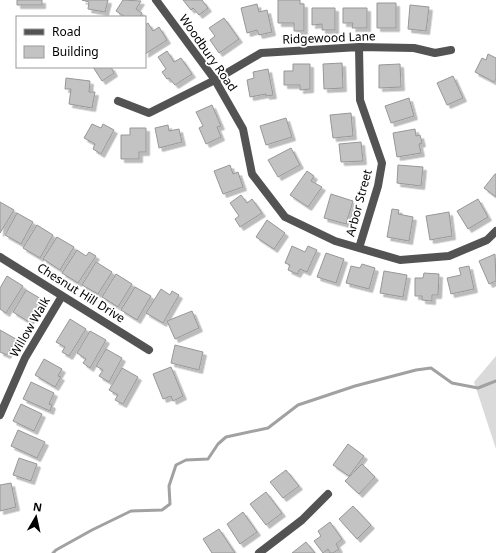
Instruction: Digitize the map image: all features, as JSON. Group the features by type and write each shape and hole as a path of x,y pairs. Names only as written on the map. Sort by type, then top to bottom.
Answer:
{"street":[{"name":"Woodbury Road","path":"156,0 215,80 243,129 252,174 285,217 335,241 400,260 449,256 487,240 496,231"},
{"name":"Ridgewood Lane","path":"118,101 149,113 215,80 261,53 359,47 414,48 436,53 451,50"},
{"name":"Arbor Street","path":"359,47 360,100 382,163 378,186 359,248"},
{"name":"Chesnut Hill Drive","path":"0,257 149,350"},
{"name":"Willow Walk","path":"0,415 25,358 62,296"},
{"path":"259,553 302,520 328,494"}],"shaded area":[{"path":"496,356 496,449 474,382"}],"building":[{"path":"17,0 42,0 42,5 17,5"},
{"path":"82,0 108,0 105,12 88,9 89,2"},
{"path":"123,0 141,1 136,9 142,13 140,16 124,16 116,11"},
{"path":"183,0 202,0 208,8 199,15 193,8 191,10"},
{"path":"278,0 300,0 300,4 304,4 304,31 294,31 294,23 278,23"},
{"path":"377,3 396,3 396,28 377,28"},
{"path":"257,4 259,12 267,10 272,32 259,35 257,30 247,33 241,8"},
{"path":"410,5 429,7 426,31 408,29"},
{"path":"312,8 335,8 335,30 322,30 322,24 312,25"},
{"path":"343,8 367,8 367,28 352,28 353,23 343,23"},
{"path":"224,18 239,39 219,53 210,40 215,36 209,28"},
{"path":"148,23 153,31 159,27 167,40 146,53 146,24"},
{"path":"167,51 174,62 181,58 192,74 175,85 169,78 167,79 162,72 166,69 158,57"},
{"path":"488,54 496,58 496,79 494,82 475,72 482,58 486,60"},
{"path":"342,63 343,88 324,89 323,64"},
{"path":"293,64 310,64 310,89 300,90 300,85 284,85 284,71 293,71"},
{"path":"400,64 401,87 379,88 379,65"},
{"path":"94,68 112,68 114,73 102,81"},
{"path":"268,69 273,95 266,96 266,94 250,97 247,80 254,78 253,72"},
{"path":"453,76 463,98 447,105 437,83"},
{"path":"66,78 90,81 89,92 95,92 92,108 69,104 71,89 65,89"},
{"path":"409,98 414,116 391,123 385,106"},
{"path":"212,105 221,126 217,127 221,137 206,144 199,128 203,126 196,112"},
{"path":"351,113 353,136 333,138 330,115"},
{"path":"286,118 292,137 266,145 260,126"},
{"path":"92,124 101,128 103,124 114,130 101,154 93,149 95,144 84,138"},
{"path":"168,125 169,131 179,129 182,142 159,148 155,128"},
{"path":"130,128 146,128 146,152 139,152 139,159 121,159 121,135 130,135"},
{"path":"415,129 416,136 420,135 422,143 419,144 421,153 397,157 393,133"},
{"path":"361,142 363,161 341,162 339,144"},
{"path":"291,148 300,165 278,177 268,160"},
{"path":"230,165 233,174 238,172 243,187 223,194 214,171"},
{"path":"398,165 423,167 421,186 397,183"},
{"path":"307,171 314,176 311,181 322,187 308,207 290,195"},
{"path":"496,174 496,197 484,188"},
{"path":"331,194 353,201 346,224 324,218"},
{"path":"241,195 247,203 252,199 262,213 240,227 235,219 239,216 230,203"},
{"path":"478,199 488,217 468,229 457,211"},
{"path":"0,202 14,210 0,233"},
{"path":"392,209 399,210 398,214 413,217 409,241 387,237"},
{"path":"449,212 452,236 430,240 426,216"},
{"path":"17,213 33,222 21,244 5,235"},
{"path":"267,220 285,233 274,249 256,237"},
{"path":"37,225 53,235 40,258 23,248"},
{"path":"57,237 74,247 60,270 43,259"},
{"path":"292,246 305,252 308,246 317,250 307,272 300,269 297,274 288,270 290,265 285,263"},
{"path":"77,250 86,256 89,252 96,256 78,283 62,273"},
{"path":"326,253 344,259 336,283 317,277"},
{"path":"495,254 496,281 489,284 479,261"},
{"path":"96,262 112,272 98,294 82,285"},
{"path":"362,264 375,268 369,289 346,283 351,266 360,268"},
{"path":"469,266 474,289 451,294 447,278 461,275 459,268"},
{"path":"384,271 407,275 403,297 380,293"},
{"path":"424,273 439,274 438,295 432,295 432,301 422,300 422,296 415,296 415,278 423,278"},
{"path":"116,274 132,284 118,307 102,297"},
{"path":"7,276 23,286 6,313 0,309 0,288"},
{"path":"135,287 151,296 137,320 121,310"},
{"path":"161,289 170,295 172,291 179,295 163,323 146,313"},
{"path":"26,290 43,300 29,322 13,312"},
{"path":"192,311 199,328 175,339 167,321"},
{"path":"70,319 86,329 69,356 62,352 65,347 56,342"},
{"path":"0,330 16,339 7,355 0,352"},
{"path":"90,331 106,340 90,368 83,363 86,359 77,353"},
{"path":"175,345 203,352 199,370 171,363"},
{"path":"106,349 122,358 109,382 99,376 103,370 96,366"},
{"path":"44,359 62,369 58,376 61,377 55,387 35,375"},
{"path":"171,367 183,396 173,401 171,396 163,399 153,374"},
{"path":"122,368 138,377 123,404 115,400 118,395 109,390"},
{"path":"31,382 54,393 49,404 52,405 50,411 23,399"},
{"path":"21,404 42,414 34,431 13,421"},
{"path":"18,430 45,442 37,458 11,446"},
{"path":"348,444 364,456 349,476 333,465"},
{"path":"19,458 37,464 31,481 13,475"},
{"path":"362,464 375,477 359,494 345,481"},
{"path":"286,470 299,486 283,498 270,482"},
{"path":"11,483 16,507 0,511 0,485"},
{"path":"266,492 282,513 266,525 250,504"},
{"path":"353,506 371,525 357,539 339,519"},
{"path":"243,512 257,532 240,544 227,524"},
{"path":"330,522 342,539 336,544 339,549 333,553 330,553 328,549 323,553 314,541 321,536 318,531"},
{"path":"219,529 235,553 212,553 203,539"},
{"path":"306,542 315,553 292,553"}],"waterway":[{"path":"53,553 92,530 131,511 162,510 170,504 169,486 176,465 186,460 208,459 218,444 226,437 268,428 298,405 355,386 416,370 431,368 452,383 478,388 496,381"}]}
